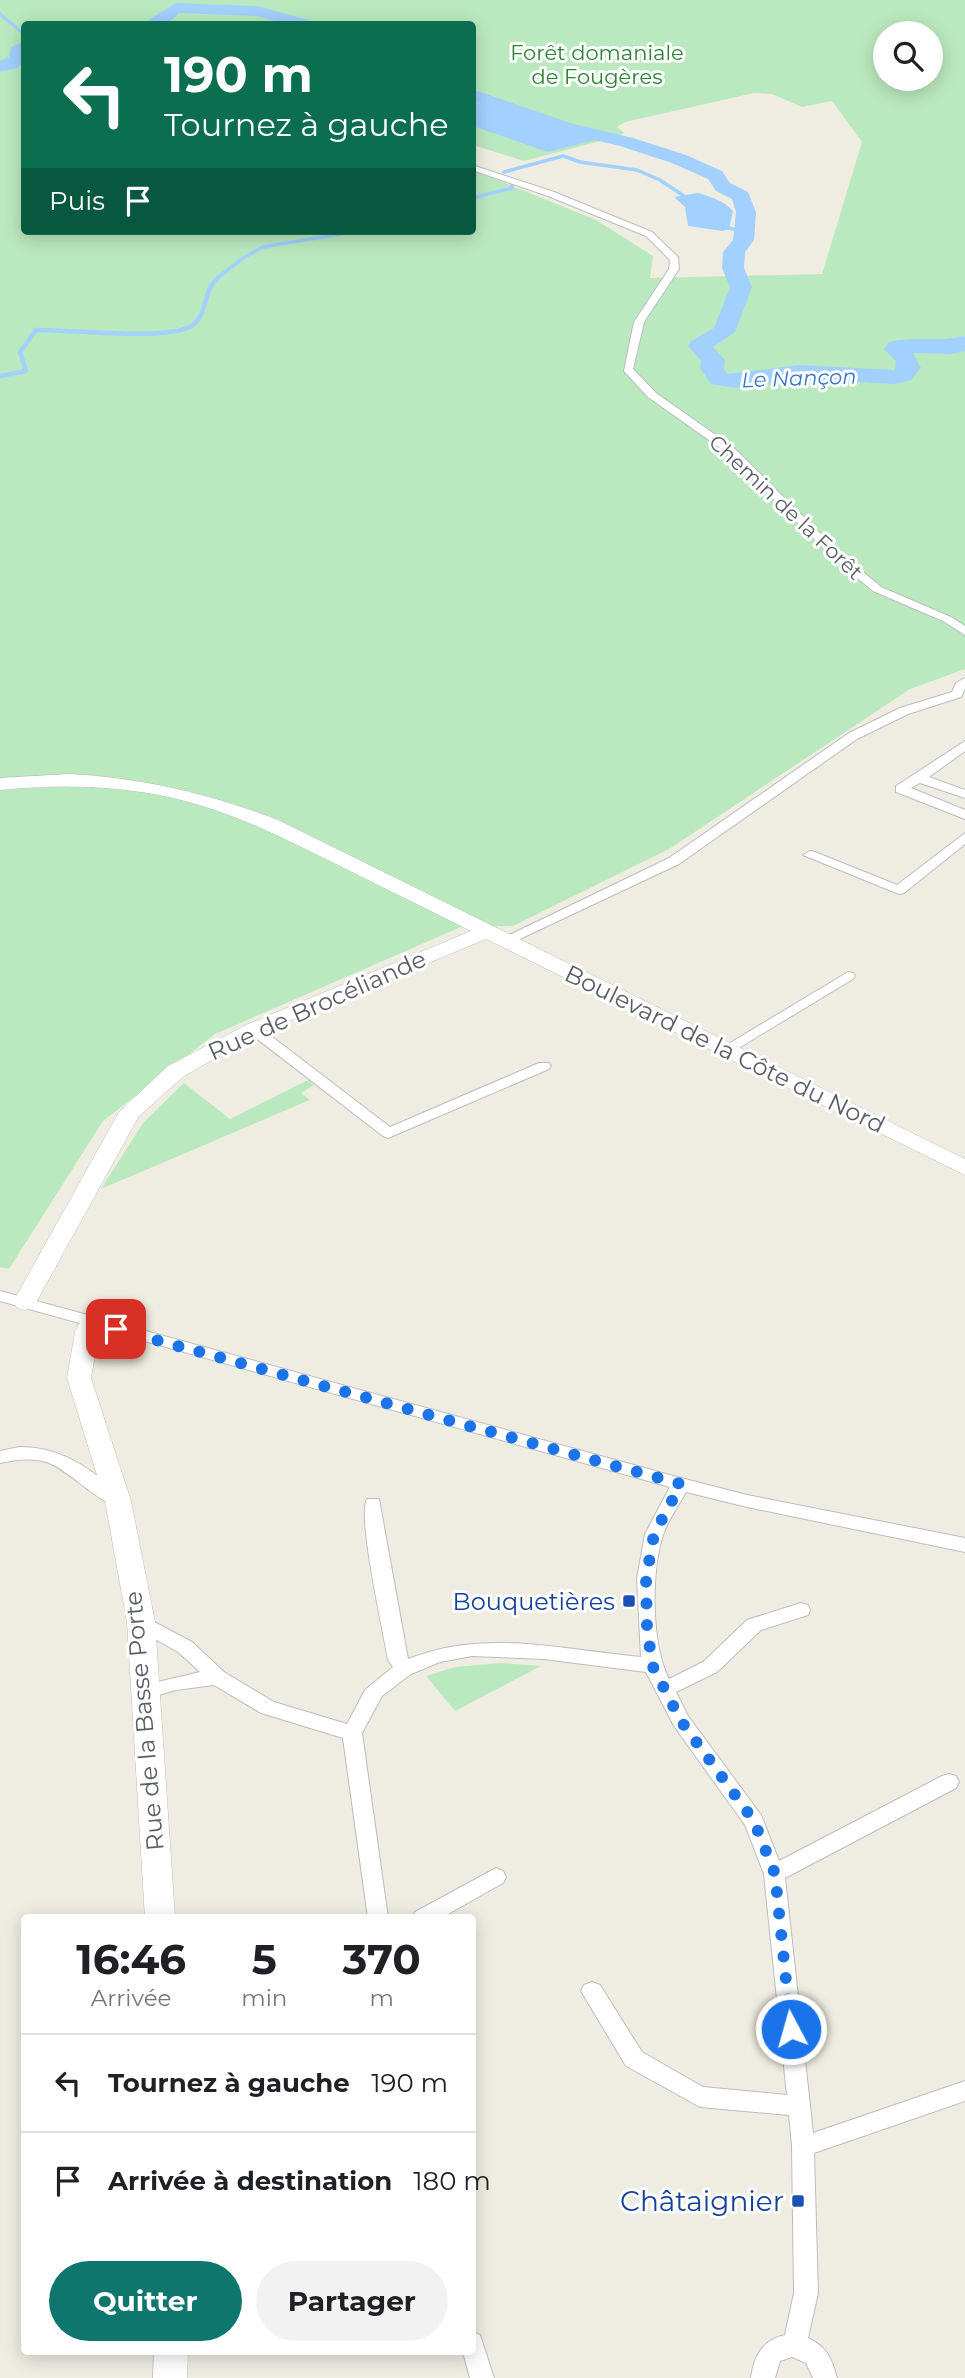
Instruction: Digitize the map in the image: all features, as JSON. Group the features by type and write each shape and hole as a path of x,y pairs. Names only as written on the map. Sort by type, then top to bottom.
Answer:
{"street":[{"name":"Chemin de la Forêt","path":"476,168 589,209 649,234 661,244 675,259 674,268 639,322 628,369 652,395 730,450 835,554 877,589 947,619 965,631"},
{"path":"494,936 674,861 853,736 904,711 961,696 965,682"},
{"path":"965,744 901,789 965,815"},
{"path":"919,778 965,794"},
{"name":"Boulevard de la Côte du Nord","path":"0,784 28,781 98,781 177,792 222,803 271,824 965,1168"},
{"path":"810,855 899,890 965,837"},
{"name":"Rue de Brocéliande","path":"25,1302 130,1112 176,1071 253,1029 494,936"},
{"path":"727,1049 848,976"},
{"path":"253,1029 388,1133 544,1066"},
{"path":"0,1296 681,1484 747,1501 965,1545"},
{"name":"Rue de la Basse Porte","path":"92,1322 87,1332 79,1378 118,1502 141,1622 160,1914"},
{"path":"0,1457 23,1450 64,1460 118,1502"},
{"path":"681,1484 654,1534 648,1568 647,1625 652,1665 681,1721 754,1821 775,1874 803,2145 806,2293 795,2345"},
{"path":"373,1504 375,1531 398,1660 405,1668"},
{"path":"665,1689 710,1668 754,1625 801,1610"},
{"path":"141,1622 185,1647 217,1677 268,1708 352,1733"},
{"path":"377,1914 352,1733 373,1693 405,1668 459,1650 495,1647 652,1665"},
{"path":"145,1692 176,1683 217,1677"},
{"path":"775,1874 949,1782"},
{"path":"429,1914 496,1877"},
{"path":"592,1991 634,2059 700,2097 800,2106"},
{"path":"803,2145 965,2091"},
{"path":"763,2378 764,2363 771,2352 782,2346 795,2345 815,2354 822,2363 825,2378"},
{"path":"170,2378 171,2355"},
{"path":"475,2355 482,2378"}],"green space":[{"name":"Forêt domaniale de Fougères","path":"0,0 965,0 965,669 910,689 669,849 513,926 461,927 215,1034 103,1121 9,1269 0,1267"},
{"path":"308,1080 314,1085 301,1093 310,1100 101,1189 143,1123 184,1083 230,1119"},
{"path":"501,1663 541,1666 455,1711 426,1676 455,1667"}],"water":[{"path":"476,103 599,139 548,152 476,127"},
{"path":"698,193 721,202 733,211 729,229 722,231 688,226 685,207 674,197"}],"waterway":[{"name":"Le Nançon","path":"159,21 167,18 168,13 176,8 257,11 292,21"},
{"path":"0,14 21,32"},
{"name":"Le Nançon","path":"0,67 11,64 18,58 17,51 21,49"},
{"name":"Le Nançon","path":"476,95 564,127 626,142 679,159 715,175 723,187 741,196 746,212 743,240 734,252 733,268 741,287 724,332 699,346 713,360 712,368 719,379 744,381 799,372 895,377 903,375 909,368 907,359 895,349 897,347 951,347 965,343"},
{"path":"504,172 563,156 580,162 637,170 660,180 687,198"},
{"path":"476,197 512,188 512,183 508,181"},
{"path":"723,227 744,231"},
{"path":"216,279 243,258 263,247 334,235"},
{"path":"0,376 26,371 20,352 36,330 142,334 181,330 193,325 218,278"}],"place":[{"name":"Bouquetières","path":"629,1601"},
{"name":"Châtaignier","path":"798,2201"}],"route":[{"path":"116,1329 681,1484 654,1534 646,1579 647,1625 652,1665 681,1721 754,1821 775,1874 791,2029"}]}
